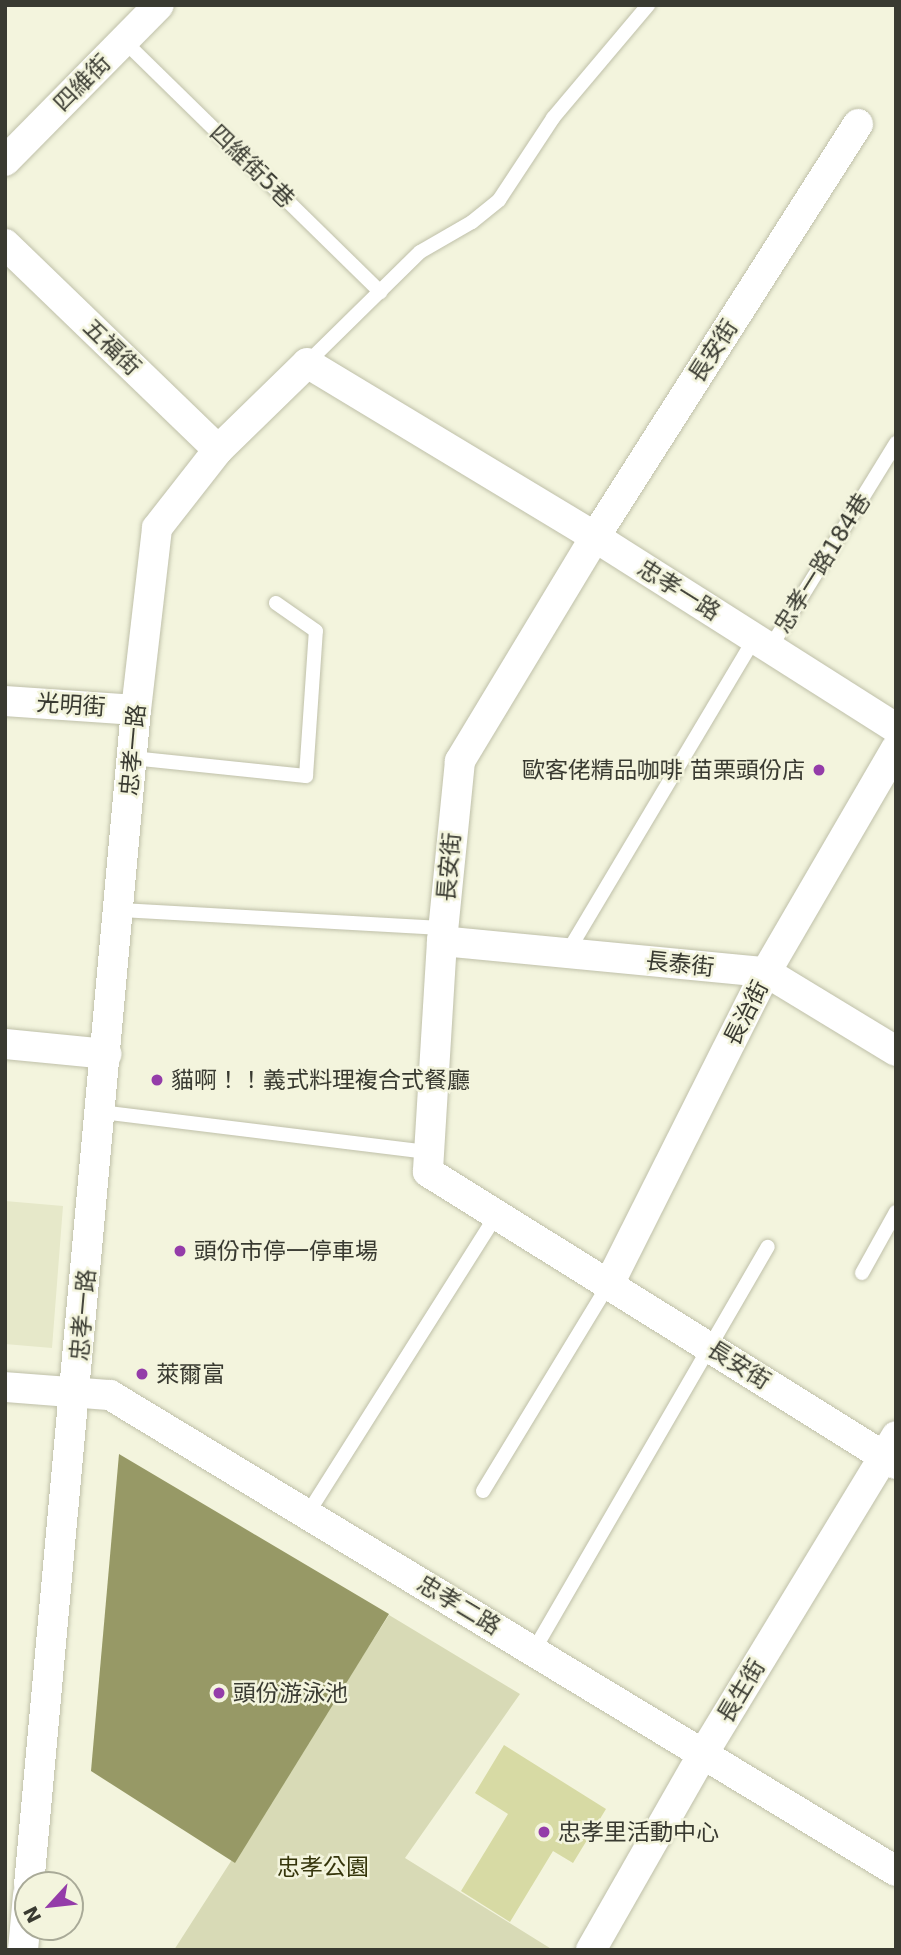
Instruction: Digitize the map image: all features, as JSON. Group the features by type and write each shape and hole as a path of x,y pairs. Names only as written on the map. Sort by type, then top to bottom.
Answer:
{"street":[{"name":"四維街","path":"5,161 159,5"},
{"name":"長安街","path":"858,124 595,537 460,761 443,934 428,1171 496,1216 710,1347 892,1452"},
{"name":"五福街","path":"5,244 218,450"},
{"name":"忠孝一路","path":"30,1871 107,1054 136,709 157,528 218,450 307,363 595,537 896,728"},
{"name":"光明街","path":"5,701 136,709"},
{"name":"長治街","path":"609,1284 766,972 896,750"},
{"name":"長泰街","path":"443,934 567,953 766,972 896,1051"},
{"path":"5,1044 107,1054"},
{"name":"忠孝二路","path":"5,1387 110,1395 896,1871"},
{"name":"長生街","path":"594,1949 703,1754 892,1452"}],"lane":[{"path":"307,363 421,252 472,222 499,200 553,118 648,5"},
{"name":"四維街5巷","path":"124,41 380,292"},
{"name":"忠孝一路184巷","path":"567,953 762,643 896,443"},
{"path":"132,758 306,776 316,631 276,603"},
{"path":"119,910 443,934"},
{"path":"101,1112 429,1152"},
{"path":"862,1273 896,1212"},
{"path":"308,1513 496,1216"},
{"path":"534,1650 768,1247"},
{"path":"483,1492 609,1284"}],"shaded area":[{"path":"5,1201 63,1206 52,1348 5,1344"},
{"name":"頭份游泳池","path":"119,1454 389,1614 235,1863 91,1771"}],"green space":[{"name":"忠孝公園","path":"389,1615 520,1694 405,1858 553,1950 174,1950"}],"building":[{"name":"忠孝里活動中心","path":"504,1745 606,1809 573,1863 553,1851 510,1922 461,1891 508,1814 475,1793"}],"place":[{"name":"歐客佬精品咖啡 苗栗頭份店","path":"819,770"},
{"name":"貓啊！！義式料理複合式餐廳","path":"157,1080"},
{"name":"頭份市停一停車場","path":"180,1251"},
{"name":"萊爾富","path":"142,1374"},
{"name":"頭份游泳池","path":"219,1693"},
{"name":"忠孝里活動中心","path":"544,1832"}]}
